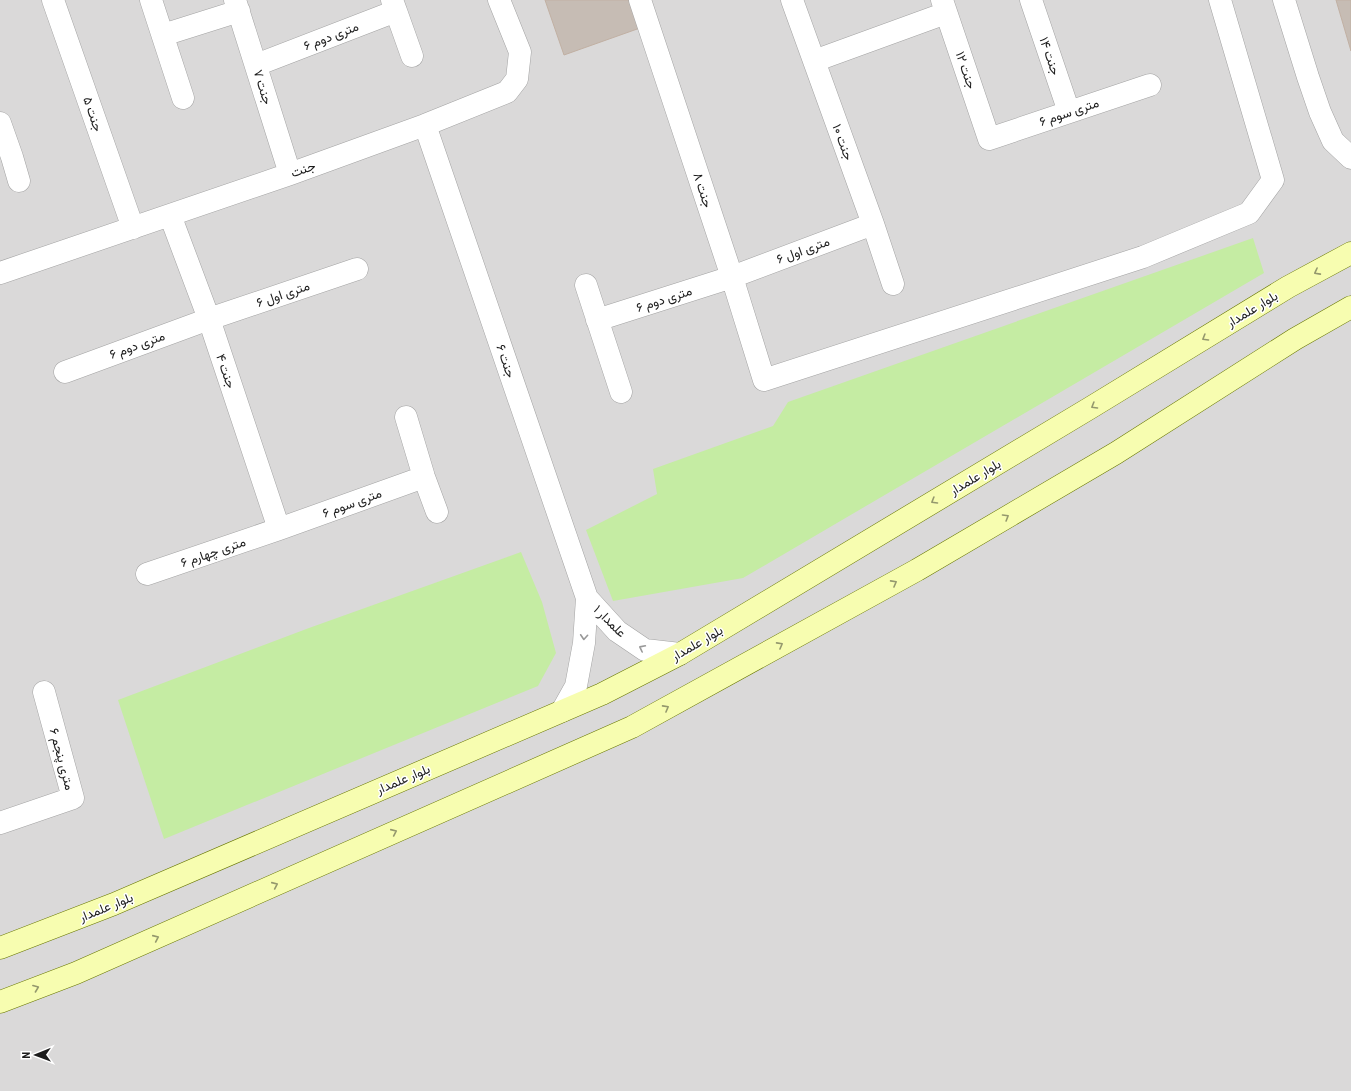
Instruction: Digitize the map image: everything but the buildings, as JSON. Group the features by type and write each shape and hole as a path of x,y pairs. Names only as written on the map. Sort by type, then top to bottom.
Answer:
{"street":[{"name":"جنت ۵","path":"53,0 133,228"},
{"path":"151,0 183,98"},
{"name":"جنت ۸","path":"640,0 732,277 764,380 1144,257 1250,213 1273,180 1220,0"},
{"name":"جنت ۱۰","path":"792,0 874,224 893,284"},
{"name":"جنت ۱۴","path":"1030,0 1069,112"},
{"path":"1284,0 1320,112 1333,141 1351,158"},
{"name":"جنت","path":"0,273 290,174 425,125 507,92 517,79 520,52 502,1"},
{"path":"394,5 412,56"},
{"name":"۶ متری دوم","path":"256,65 394,5"},
{"path":"163,35 237,6"},
{"name":"جنت ۷","path":"237,6 290,174"},
{"path":"814,61 944,6"},
{"name":"جنت ۱۲","path":"944,6 989,139"},
{"name":"۶ متری سوم","path":"989,139 1150,85"},
{"path":"0,122 6,159 19,181"},
{"name":"جنت ۶","path":"425,125 587,598"},
{"name":"جنت ۴","path":"170,215 209,319 279,529"},
{"name":"۶ متری اول","path":"732,277 874,224"},
{"name":"بلوار علمدار","path":"0,948 114,904 602,694 680,654 1097,404 1288,287 1351,254"},
{"name":"۶ متری اول","path":"209,319 357,270"},
{"name":"۶ متری دوم","path":"597,320 732,277"},
{"path":"586,285 621,392"},
{"path":"0,1002 91,967 632,727 917,570 1116,453 1295,339 1351,307"},
{"name":"۶ متری دوم","path":"65,372 209,319"},
{"path":"406,417 424,477 437,512"},
{"name":"۶ متری سوم","path":"279,529 424,477"},
{"name":"۶ متری چهارم","path":"147,574 279,529"},
{"path":"562,711 576,686 584,643 587,598"},
{"name":"علمدار ۱","path":"587,598 617,631 645,650 680,654"},
{"name":"۶ متری پنجم","path":"0,823 73,798 44,692"}],"shaded area":[{"path":"0,0 1351,0 1351,1091 0,1091"}],"green space":[{"path":"1253,238 1264,273 743,578 613,601 586,530 657,494 653,469 773,426 788,402"},
{"path":"521,552 542,602 556,653 538,686 164,839 118,700 309,628"}]}
